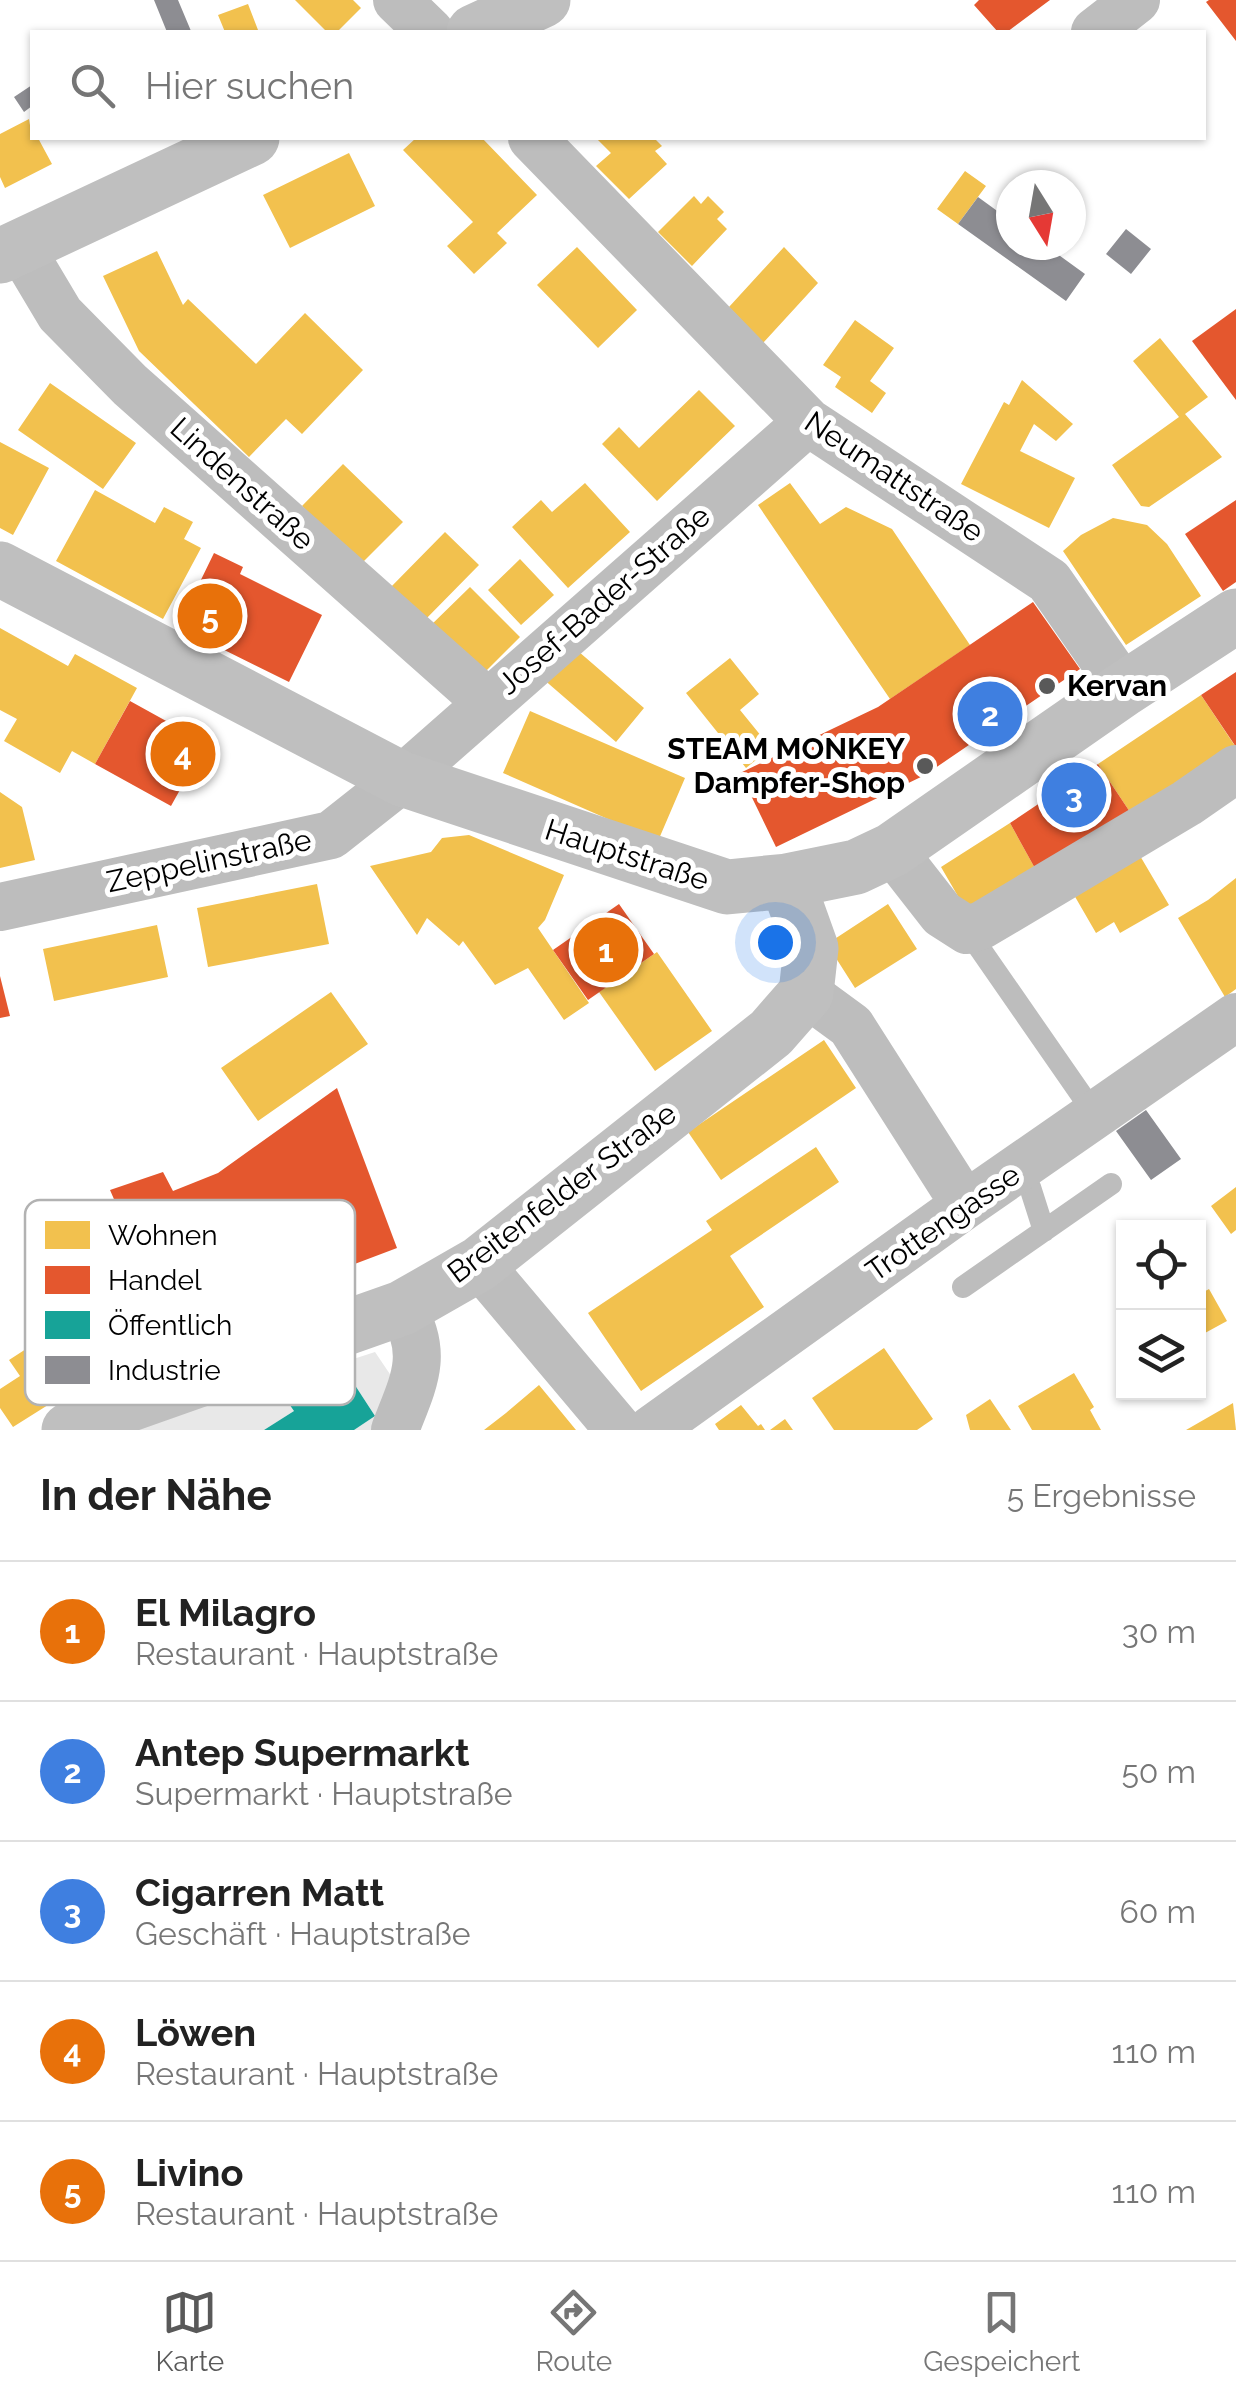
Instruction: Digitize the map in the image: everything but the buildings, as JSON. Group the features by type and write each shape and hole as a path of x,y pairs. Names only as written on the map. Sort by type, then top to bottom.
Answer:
{"street":[{"path":"397,0 428,30"},
{"path":"478,30 543,0"},
{"path":"1098,30 1136,0"},
{"path":"10,251 248,140"},
{"name":"Neumattstraße","path":"534,140 808,422 1049,581 1124,689"},
{"name":"Lindenstraße","path":"10,251 60,314 130,385 487,702"},
{"name":"Josef-Bader-Straße","path":"402,779 808,422"},
{"name":"Hauptstraße","path":"0,570 402,779 727,887 786,881 856,866 892,850 1236,616"},
{"path":"892,850 942,914 967,930 982,925 1102,854 1236,769"},
{"name":"Zeppelinstraße","path":"0,908 331,834 402,779"},
{"path":"786,881 811,948 806,993 851,1026 965,1204"},
{"name":"Breitenfelder Straße","path":"355,1325 402,1308 478,1264 771,1034 806,993"},
{"name":"Trottengasse","path":"651,1430 965,1204 1236,1017"},
{"path":"478,1264 619,1430"},
{"path":"395,1430 417,1374 414,1328 402,1308"},
{"name":"Breitenfelder Straße","path":"70,1430 84,1420 127,1405"}],"lane":[{"path":"967,930 1096,1116"},
{"path":"1009,1175 1030,1187 1044,1231"},
{"path":"963,1287 1111,1184"}],"shaded area":[{"path":"375,1352 400,1389 383,1430 354,1430 375,1416 355,1385 355,1358"},
{"path":"199,1405 290,1405 294,1411 264,1430 119,1430"}],"place":[{"name":"Livino","path":"210,616"},
{"name":"Kervan","path":"1047,686"},
{"name":"Antep Supermarkt","path":"990,714"},
{"name":"Löwen","path":"183,754"},
{"name":"STEAM MONKEY Dampfer-Shop","path":"925,766"},
{"name":"Cigarren Matt","path":"1074,795"},
{"name":"El Milagro","path":"606,950"}]}
